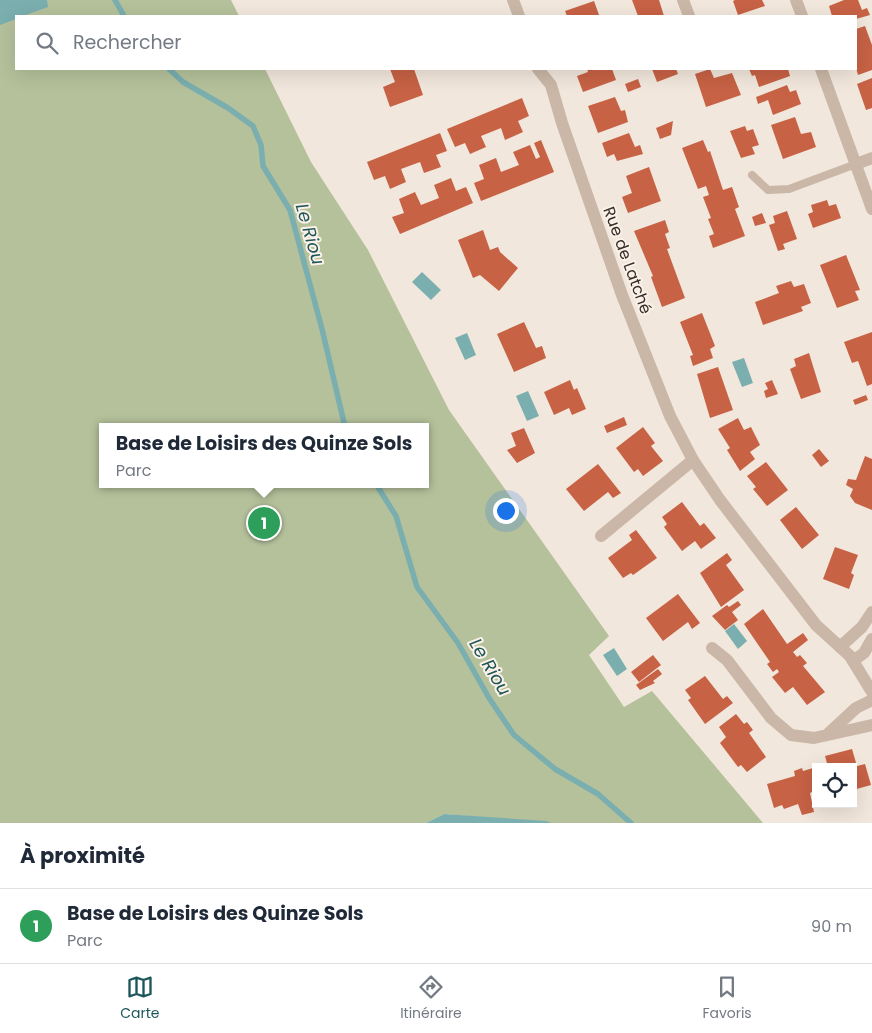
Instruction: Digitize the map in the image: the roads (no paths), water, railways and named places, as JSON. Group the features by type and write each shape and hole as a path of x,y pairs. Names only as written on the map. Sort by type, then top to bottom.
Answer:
{"street":[{"path":"513,0 519,15"},
{"path":"683,0 689,15"},
{"path":"796,0 802,15"},
{"name":"Rue de Latché","path":"539,70 551,85 562,123 622,295 670,416 693,460 720,500 816,625 853,661 872,692"},
{"path":"821,70 872,210"},
{"path":"856,164 872,158"},
{"path":"601,536 693,460"},
{"path":"840,647 862,627 872,612"},
{"path":"853,661 864,653 872,640"},
{"path":"712,648 727,660 782,730 802,738 814,738 872,724"},
{"path":"829,733 856,708 872,700"}],"lane":[{"path":"752,175 768,190 789,189 856,164"}],"water":[{"path":"0,0 47,0 48,7 26,15 15,15 15,19 0,25"},
{"path":"422,272 441,290 431,300 412,282"},
{"path":"467,333 476,355 465,360 455,338"},
{"path":"744,358 753,383 742,387 732,362"},
{"path":"528,391 539,416 527,421 516,396"},
{"path":"734,624 747,641 738,649 725,631"},
{"path":"614,648 627,669 617,676 603,655"},
{"path":"444,814 546,821 552,823 426,823"}],"waterway":[{"name":"Le Riou","path":"115,0 123,15"},
{"name":"Le Riou","path":"170,70 183,82 228,108 253,126 261,145 263,166 290,210 322,329 344,423"},
{"name":"Le Riou","path":"378,488 396,516 417,587 458,643 489,698 514,735 555,769 598,794 631,823"}],"place":[{"name":"Base de Loisirs des Quinze Sols","path":"264,523"}]}
